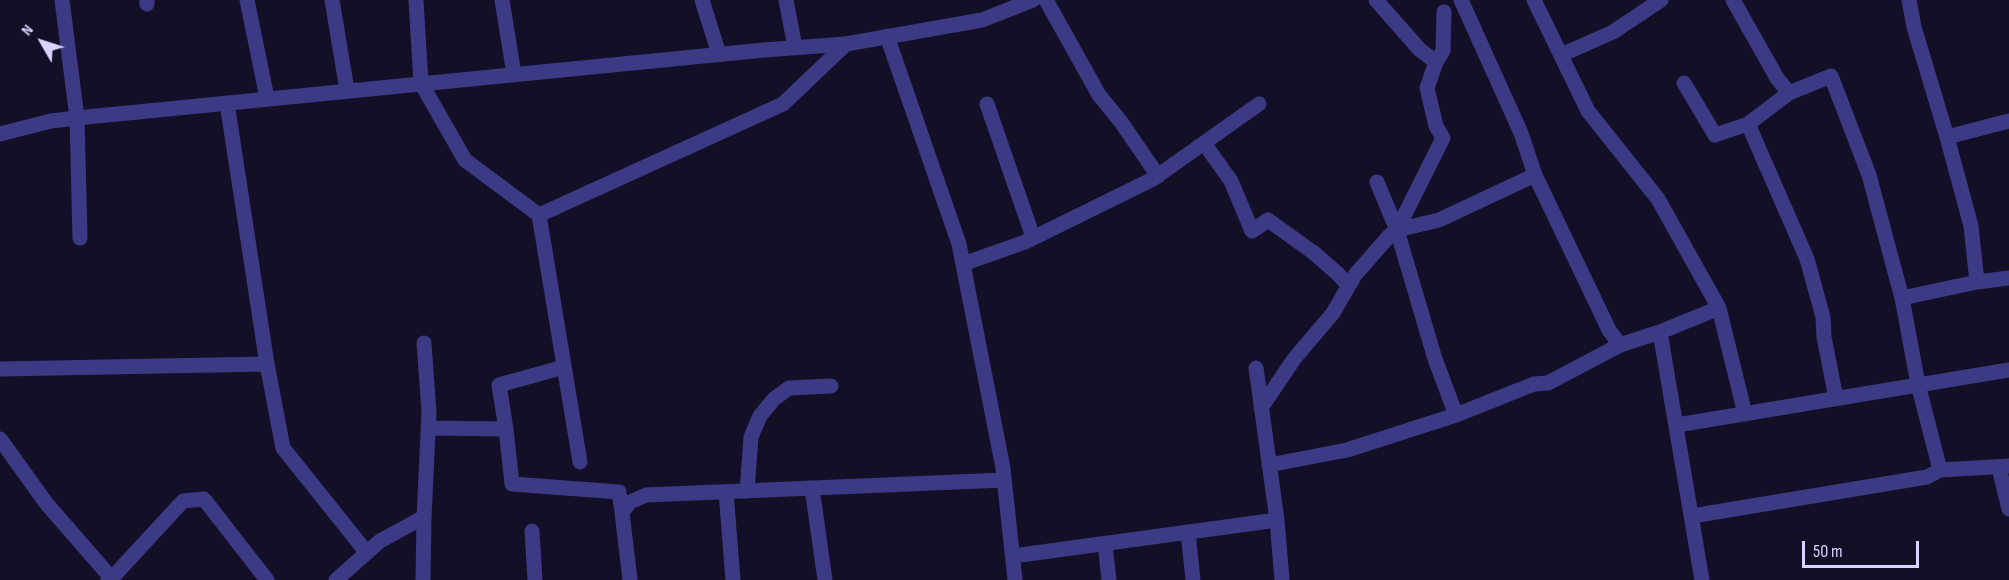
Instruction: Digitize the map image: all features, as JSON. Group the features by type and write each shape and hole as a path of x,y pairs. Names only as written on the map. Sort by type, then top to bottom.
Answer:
{"street":[{"path":"62,0 77,118 80,238"},
{"path":"247,0 267,98"},
{"path":"332,0 347,90"},
{"path":"416,0 421,83 465,160 539,215 580,462"},
{"path":"502,0 514,74"},
{"path":"702,0 719,54"},
{"path":"786,0 795,47"},
{"path":"0,134 51,121 77,118 719,54 846,44 982,20 1033,0"},
{"path":"1046,0 1099,95 1121,122 1158,176"},
{"path":"1376,0 1420,50 1436,62"},
{"path":"1461,0 1521,132 1535,175 1609,330 1620,345"},
{"path":"1534,0 1588,111 1658,199 1719,308 1745,414"},
{"path":"1561,55 1613,32 1661,0"},
{"path":"1733,0 1777,78 1789,93"},
{"path":"1909,0 1914,27 1971,226 1977,282"},
{"path":"1261,408 1294,359 1333,313 1348,285 1370,255 1397,230 1443,138 1436,126 1427,88 1436,62 1443,51 1444,12"},
{"path":"887,36 959,244 1004,480 1016,580"},
{"path":"539,215 783,104 846,44"},
{"path":"1684,83 1715,135 1748,123 1789,93 1831,76 1869,175 1902,298 1918,384 1940,470"},
{"path":"227,103 267,364 283,447 367,553"},
{"path":"987,104 1034,237"},
{"path":"963,264 1034,237 1158,176 1259,104"},
{"path":"1947,137 2009,121"},
{"path":"1748,123 1807,259 1823,317 1824,337 1836,398"},
{"path":"1204,143 1230,181 1252,231 1268,220 1314,253 1348,285"},
{"path":"1397,230 1439,220 1535,175"},
{"path":"1377,182 1397,230 1435,359 1456,415"},
{"path":"1902,298 1977,282 2009,278"},
{"path":"1269,465 1347,450 1456,415 1534,384 1548,383 1620,345 1660,332 1719,308"},
{"path":"1660,332 1702,580"},
{"path":"423,580 429,428 424,343"},
{"path":"0,369 267,364"},
{"path":"564,367 499,385 512,484 619,492 630,580"},
{"path":"1256,368 1277,520 1282,580"},
{"path":"1677,425 2009,370"},
{"path":"747,491 751,437 760,416 774,399 789,388 831,386"},
{"path":"429,428 506,429"},
{"path":"0,439 46,502 111,580 183,501 204,499 267,580"},
{"path":"1692,516 1927,477 1940,470 2004,467 2009,509"},
{"path":"622,512 630,502 646,495 1004,480"},
{"path":"812,488 825,580"},
{"path":"726,492 733,580"},
{"path":"336,580 380,542 424,517"},
{"path":"1013,556 1277,520"},
{"path":"532,531 535,580"},
{"path":"1188,532 1193,580"},
{"path":"1105,544 1109,580"}]}
